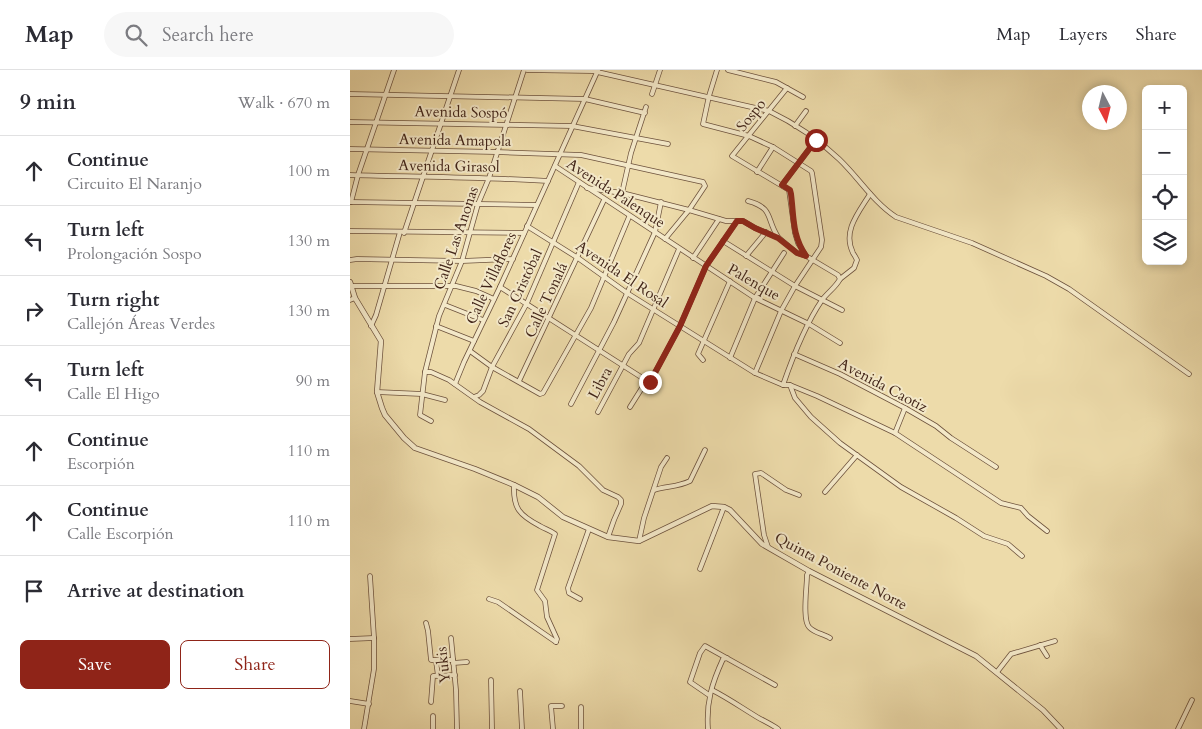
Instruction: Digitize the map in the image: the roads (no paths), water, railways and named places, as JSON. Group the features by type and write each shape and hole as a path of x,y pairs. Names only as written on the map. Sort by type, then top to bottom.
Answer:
{"street":[{"path":"394,70 350,202 536,206"},
{"path":"371,326 459,70"},
{"path":"525,70 597,71 769,111 828,149 888,212 896,217 972,243 1046,276 1069,289 1189,374"},
{"name":"Calle Las Anonas","path":"431,421 420,416 425,372 436,326 462,261 478,204 489,178 514,98 525,70"},
{"path":"652,94 660,70"},
{"path":"718,70 709,96 703,124 749,136 773,147 812,173 822,240 821,247 781,311 755,373"},
{"path":"728,70 776,82 803,97"},
{"name":"Calle Villaflores","path":"455,384 597,71"},
{"name":"Sospo","path":"757,172 732,156 787,88"},
{"path":"350,94 585,99 645,112"},
{"path":"622,193 631,153 646,107"},
{"path":"795,126 806,111"},
{"name":"Avenida Sospó","path":"350,122 572,126 668,144"},
{"path":"782,185 816,140"},
{"path":"773,147 757,172 790,190 795,233 798,243 806,256"},
{"name":"Avenida Amapola","path":"350,149 581,155 703,182 704,186 689,210"},
{"name":"Avenida Palenque","path":"554,166 665,239"},
{"name":"Avenida Girasol","path":"350,175 548,181"},
{"name":"San Cristóbal","path":"474,397 482,392 492,367 527,303 579,182"},
{"path":"587,188 622,193 661,202 731,222 743,221 778,238 797,253 812,259 839,277"},
{"path":"870,194 850,226 853,253 857,260 854,268 839,277 823,300 794,354 783,385 790,385 894,433 1001,503 1021,508 1047,531"},
{"name":"Calle Tonalá","path":"519,382 604,200"},
{"path":"571,404 627,293 655,232 661,202"},
{"path":"748,202 759,204 766,211 771,218 772,228 778,238"},
{"path":"665,239 689,210"},
{"path":"470,351 492,367 542,394 591,308 629,217"},
{"path":"693,258 719,219"},
{"path":"630,408 680,326 706,266 737,221"},
{"name":"Avenida El Rosal","path":"527,226 578,258 627,293 730,358 755,373 783,385"},
{"path":"746,256 766,232 772,228"},
{"path":"350,231 524,233"},
{"name":"Palenque","path":"665,239 755,298 809,324 840,343"},
{"path":"723,241 795,286 842,310"},
{"path":"653,309 679,249"},
{"path":"730,358 755,298 784,253"},
{"path":"350,260 462,261 513,259"},
{"path":"350,282 352,299 381,342 377,392 385,415 415,448 475,468 514,484 538,496 563,517 608,537 639,541 712,506 724,506 700,569"},
{"path":"703,360 698,356 730,282"},
{"path":"351,286 467,288 494,299"},
{"path":"500,287 655,386"},
{"path":"444,304 484,320"},
{"name":"Libra","path":"598,412 623,364 639,343 653,309"},
{"path":"436,326 474,341"},
{"name":"Avenida Caotiz","path":"794,354 840,374 905,408 996,467"},
{"path":"425,372 431,372 449,380 480,402 529,430 579,466 603,490 618,497 621,500 621,504 608,537"},
{"path":"790,385 795,398 811,417 857,455 901,487 984,536 1008,544 1022,556"},
{"path":"377,392 422,394 445,400"},
{"path":"894,433 905,408"},
{"path":"654,490 677,487 690,481 705,450"},
{"path":"825,492 857,455"},
{"path":"639,541 660,467 667,458"},
{"path":"768,547 764,535 755,474 761,473 786,490 799,495"},
{"path":"489,599 498,602 554,642 556,641 547,617 545,601 537,590 555,534 520,512 514,503 514,484"},
{"name":"Quinta Poniente Norte","path":"724,506 737,516 753,535 768,547 809,571 976,656 1043,710 1061,729"},
{"path":"580,599 569,592 568,588 589,529"},
{"path":"809,571 806,622 812,630 830,638"},
{"path":"364,729 374,669 370,576"},
{"path":"426,622 430,658 432,661 467,662"},
{"path":"350,640 374,638"},
{"name":"Yukis","path":"451,638 456,690 457,729"},
{"path":"997,672 1008,656 1055,641"},
{"path":"1040,645 1047,656"},
{"path":"709,695 690,682 700,653 705,646 775,685"},
{"path":"708,729 707,710 709,695 721,663 726,658"},
{"path":"430,702 436,661"},
{"path":"435,676 455,675"},
{"path":"491,680 492,729"},
{"path":"712,690 771,723 778,729"},
{"path":"520,691 522,729"},
{"path":"1178,729 1192,700"},
{"path":"350,701 369,704"},
{"path":"553,729 551,706 562,706"},
{"path":"581,707 581,729"},
{"path":"433,716 433,729"}]}
